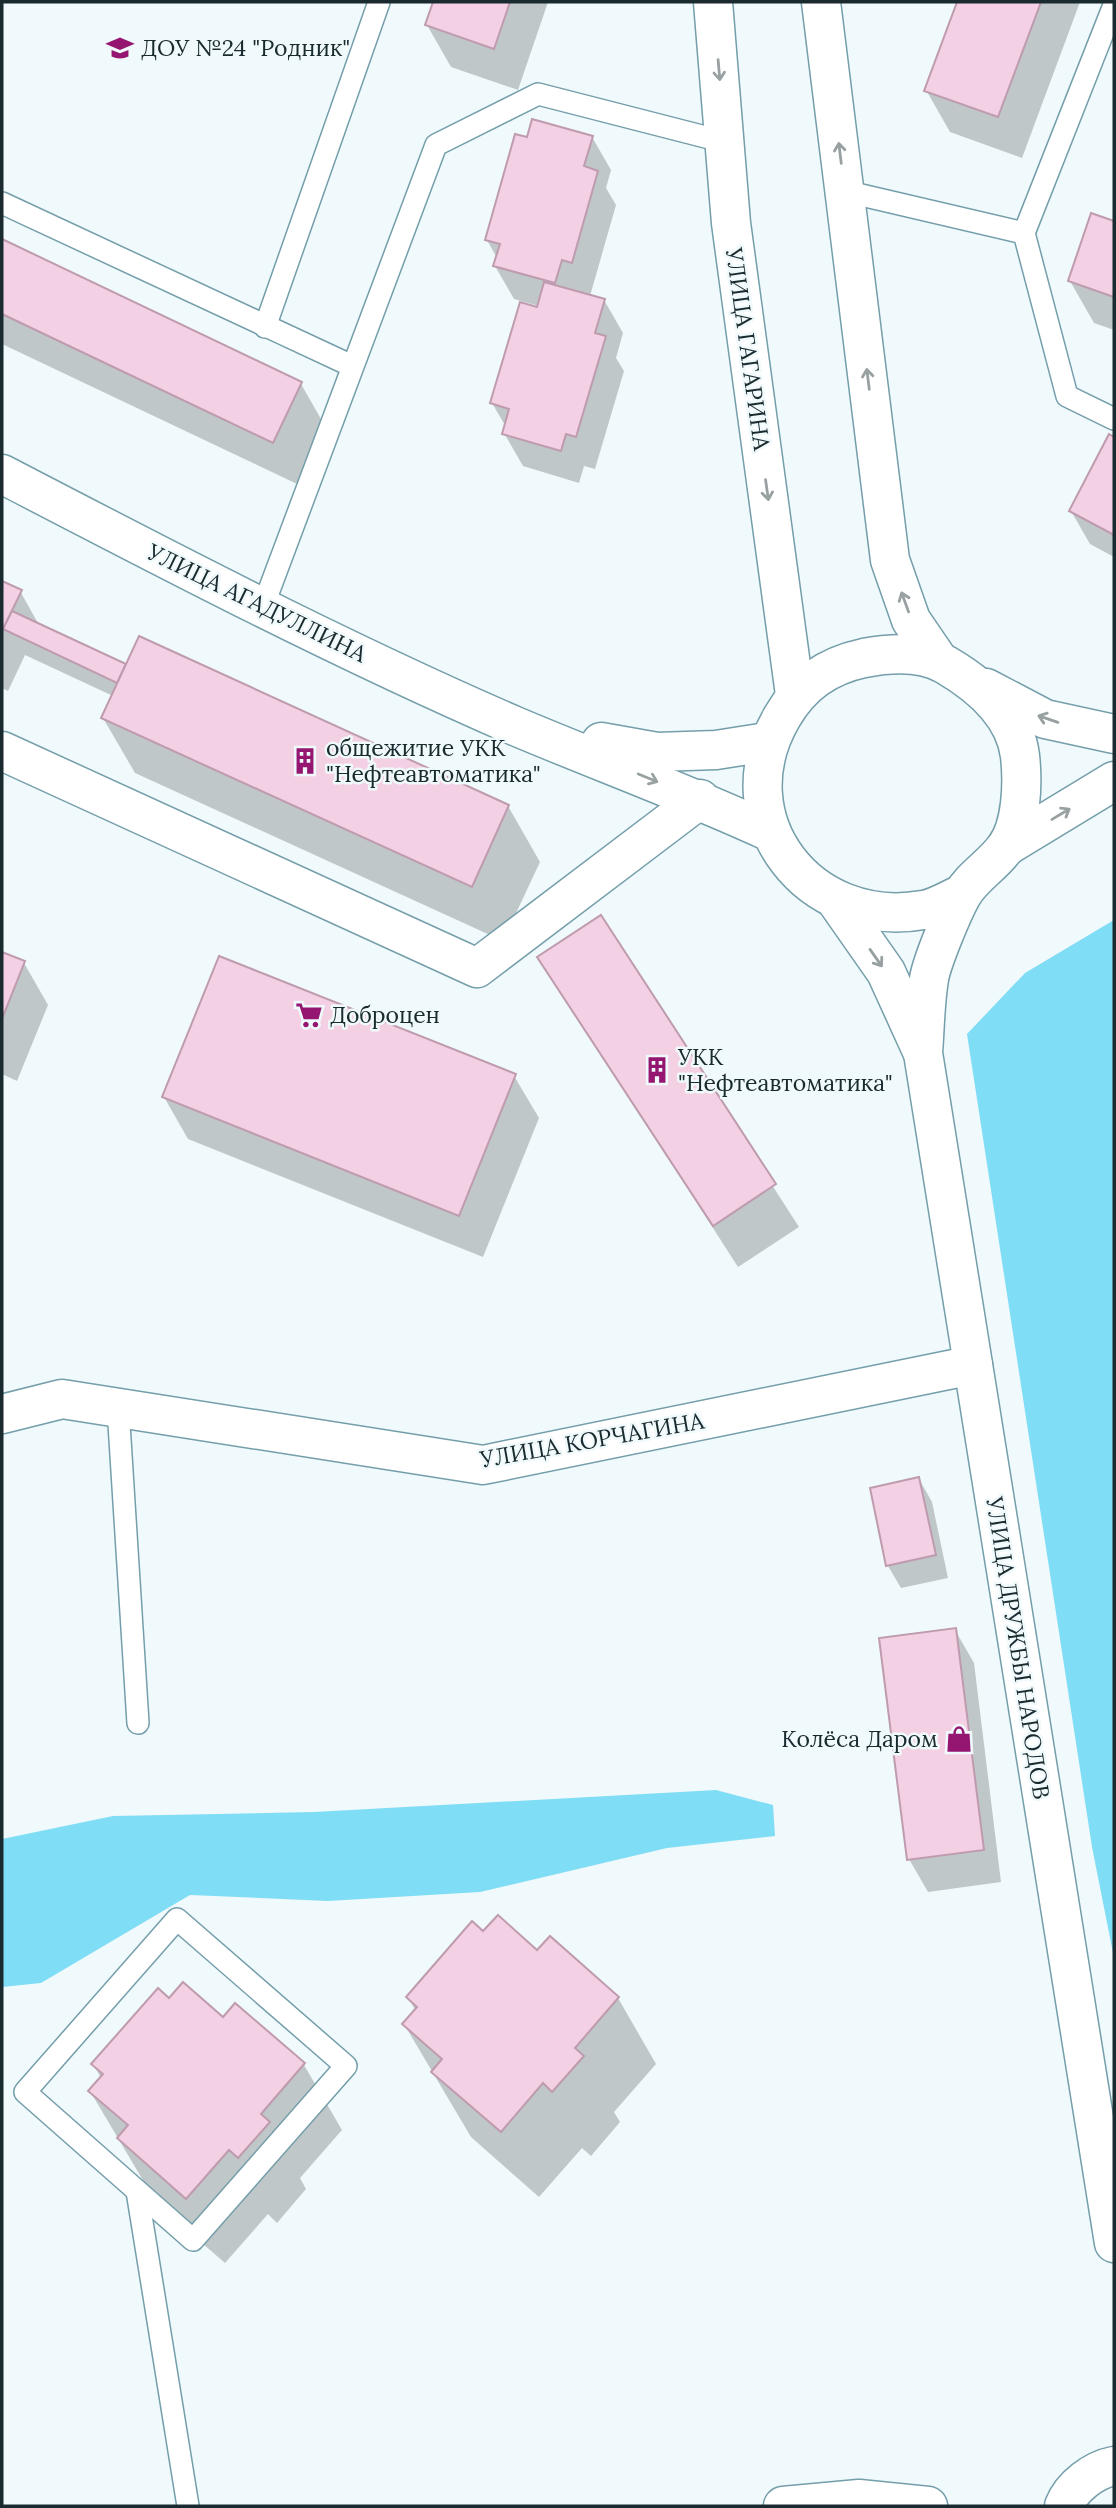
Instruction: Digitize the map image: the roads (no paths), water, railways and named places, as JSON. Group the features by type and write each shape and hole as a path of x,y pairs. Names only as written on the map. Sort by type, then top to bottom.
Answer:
{"main road":[{"name":"УЛИЦА ГАГАРИНА","path":"713,2 731,223 795,695"},
{"path":"821,2 890,560 911,620 939,661"},
{"name":"УЛИЦА АГАДУЛЛИНА","path":"2,474 262,609 516,726"},
{"path":"923,1053 886,972 837,902 792,868 770,832 761,783 767,742 795,695 837,664 893,652 939,661 1045,719 1114,734"},
{"path":"978,684 1002,712 1020,753 1022,797 1007,846"},
{"path":"516,726 657,752 716,750 767,742"},
{"path":"516,726 700,799 770,832"},
{"path":"2,751 477,968 700,799"},
{"path":"923,1053 929,976 962,894 1007,846 1114,781"},
{"path":"837,902 883,914 926,910 962,894"},
{"name":"УЛИЦА ДРУЖБЫ НАРОДОВ","path":"923,1053 1114,2243"},
{"name":"УЛИЦА КОРЧАГИНА","path":"2,1414 62,1399 484,1465 973,1365"},
{"path":"1064,2506 1068,2497 1098,2469 1114,2466"},
{"path":"783,2506 859,2499 928,2506"}],"lane":[{"path":"265,327 379,2"},
{"path":"1114,5 1024,233 1067,396 1114,419"},
{"path":"262,609 436,145 538,94 725,142"},
{"path":"844,191 1024,233"},
{"path":"2,203 352,366"},
{"path":"118,1408 138,1723"},
{"path":"137,2191 194,2240 346,2066 177,1919 25,2092 137,2191 188,2506"}],"place":[{"name":"ДОУ №24 \"Родник\"","path":"120,48"},
{"name":"общежитие УКК \"Нефтеавтоматика\"","path":"305,761"},
{"name":"Доброцен","path":"309,1015"},
{"name":"УКК \"Нефтеавтоматика\"","path":"657,1070"},
{"name":"Колёса Даром","path":"959,1739"}]}
